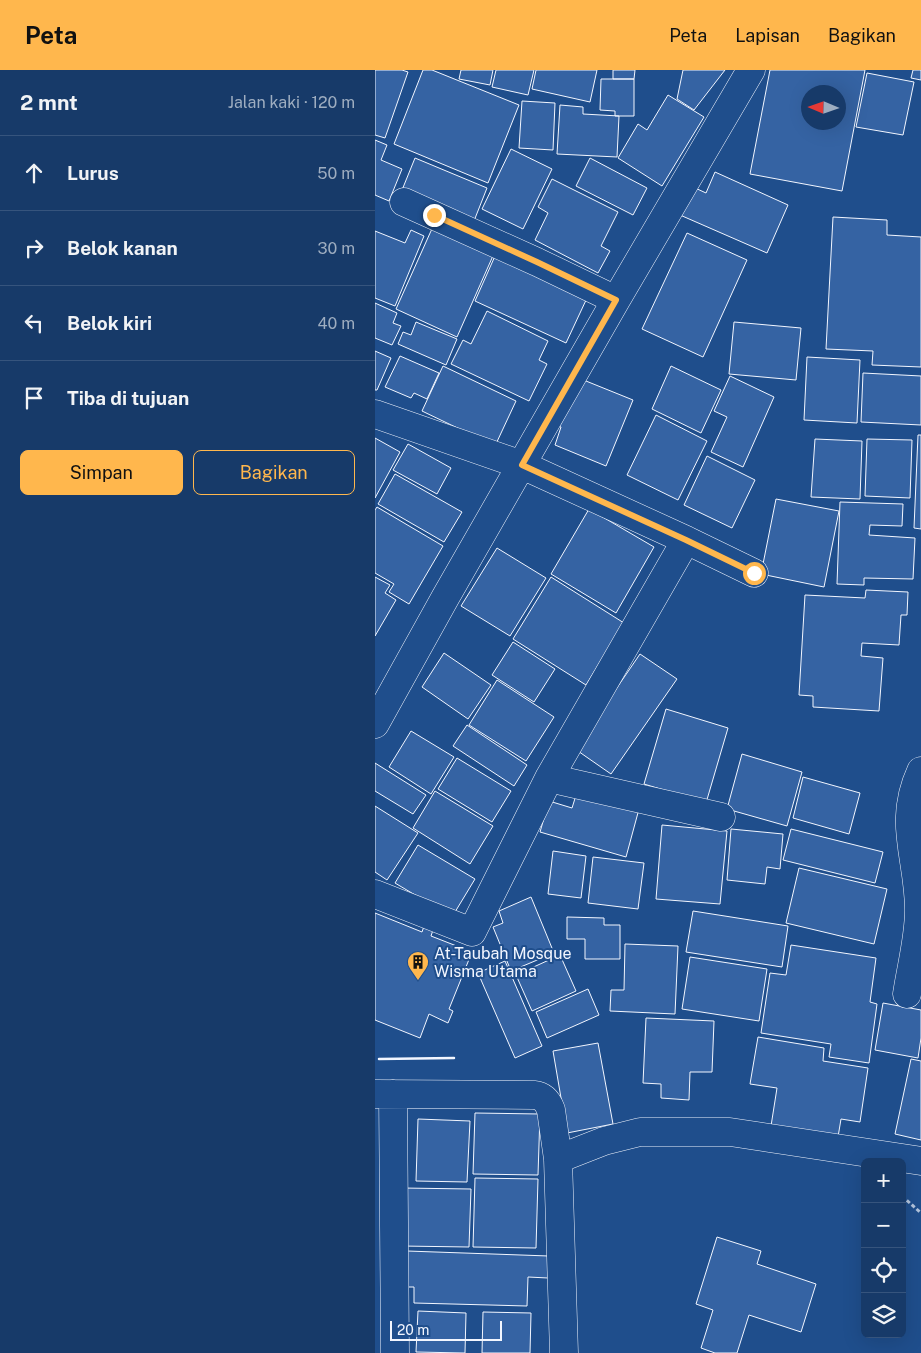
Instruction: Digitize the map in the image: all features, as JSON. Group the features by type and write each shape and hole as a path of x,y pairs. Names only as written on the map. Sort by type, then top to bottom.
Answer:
{"street":[{"path":"375,724 616,300 751,70"},
{"path":"404,202 616,300"},
{"path":"375,414 522,465 754,573"},
{"path":"375,894 472,932 549,778 686,540"},
{"path":"907,994 919,911 909,811 916,782 921,771"},
{"path":"549,778 721,817"},
{"path":"395,1353 384,1094 539,1096 548,1103 551,1110 558,1159 565,1353"},
{"path":"558,1159 613,1138 640,1132 730,1132 921,1162"}],"path":[{"path":"906,1200 921,1213"}],"building":[{"path":"375,70 402,70 408,72 385,138 375,135"},
{"path":"423,70 432,70 519,105 488,183 394,144"},
{"path":"461,70 493,70 490,85 459,79"},
{"path":"496,70 534,70 528,95 492,87"},
{"path":"536,70 597,70 590,102 532,89"},
{"path":"613,70 635,70 634,79 613,79"},
{"path":"683,70 725,70 694,110 677,99"},
{"path":"770,70 865,70 842,191 750,174"},
{"path":"913,70 921,70 921,80 911,78"},
{"path":"867,73 914,82 903,135 856,127"},
{"path":"601,79 634,79 634,116 615,116 615,111 600,110"},
{"path":"668,95 704,117 662,186 618,158 638,124 647,130"},
{"path":"522,101 555,103 553,150 519,148"},
{"path":"560,105 583,107 583,114 619,116 617,157 557,154"},
{"path":"375,140 387,145 381,160 402,169 389,201 375,195"},
{"path":"511,149 552,169 523,229 482,209"},
{"path":"415,158 487,188 472,226 400,195"},
{"path":"590,158 647,188 633,215 576,186"},
{"path":"715,172 788,205 767,253 680,215 693,187 706,193"},
{"path":"552,179 618,212 601,246 610,251 598,273 535,240 548,213 538,207"},
{"path":"833,217 887,220 887,235 921,237 921,367 872,365 873,351 826,349"},
{"path":"435,222 496,249 457,337 396,309"},
{"path":"411,230 424,236 395,306 375,298 375,231 405,243"},
{"path":"687,233 747,260 703,357 642,329"},
{"path":"495,256 587,298 566,343 475,301"},
{"path":"375,303 397,313 393,323 401,326 392,345 375,338"},
{"path":"487,311 548,341 539,360 547,364 529,401 451,364 463,340 471,344"},
{"path":"416,322 457,339 446,365 398,344 403,332 411,335"},
{"path":"734,322 801,328 796,380 729,374"},
{"path":"375,351 391,358 377,390 375,390"},
{"path":"400,356 439,373 427,399 414,393 411,398 385,387"},
{"path":"807,357 860,360 857,423 804,420"},
{"path":"443,366 516,401 495,446 422,411"},
{"path":"671,366 721,390 701,433 652,409"},
{"path":"863,373 921,376 921,425 861,422"},
{"path":"730,376 774,397 743,467 711,452 727,417 714,411"},
{"path":"581,379 633,400 606,466 555,445 561,427 555,425"},
{"path":"656,415 707,441 678,500 627,475"},
{"path":"918,435 921,435 921,529 914,528"},
{"path":"375,438 400,452 375,498"},
{"path":"815,439 862,441 860,499 811,497"},
{"path":"867,439 912,440 910,498 865,496"},
{"path":"408,444 451,468 437,494 393,470"},
{"path":"707,456 755,480 732,528 684,505"},
{"path":"395,474 462,512 444,542 378,504"},
{"path":"776,499 839,511 824,587 761,574"},
{"path":"840,502 903,504 902,526 870,525 869,535 915,538 913,579 864,578 864,585 837,584"},
{"path":"377,507 443,546 409,604 389,592 394,584 375,573 375,510"},
{"path":"589,509 654,547 616,613 551,574"},
{"path":"497,548 546,578 510,636 461,606"},
{"path":"375,577 390,585 385,593 396,600 375,636"},
{"path":"551,577 624,623 586,685 513,639"},
{"path":"866,590 908,592 907,615 901,615 899,645 862,643 861,656 883,658 879,711 813,707 813,696 799,695 805,595 865,598"},
{"path":"513,642 555,669 534,702 492,675"},
{"path":"444,653 491,685 468,719 422,687"},
{"path":"640,654 677,679 611,774 575,749"},
{"path":"497,680 554,717 526,761 469,725"},
{"path":"666,709 728,728 706,803 644,784"},
{"path":"467,725 527,765 514,786 453,746"},
{"path":"411,731 454,757 431,794 389,767"},
{"path":"742,754 802,772 787,826 727,809"},
{"path":"457,758 511,791 492,822 438,789"},
{"path":"375,763 426,795 413,814 375,791"},
{"path":"803,777 860,793 849,834 793,818"},
{"path":"435,791 493,826 470,864 413,828"},
{"path":"577,792 639,809 626,857 540,832 549,801 572,808"},
{"path":"375,806 418,833 387,880 375,872"},
{"path":"662,825 727,831 720,904 656,899"},
{"path":"731,829 783,834 780,869 767,867 765,884 727,880"},
{"path":"791,829 883,852 875,883 783,860"},
{"path":"418,845 475,879 452,917 395,883"},
{"path":"553,851 586,856 581,898 548,894"},
{"path":"593,857 644,863 638,909 588,903"},
{"path":"799,868 887,889 874,944 786,923"},
{"path":"531,897 554,953 511,971 493,927 503,923 499,911"},
{"path":"693,911 788,926 782,967 686,952"},
{"name":"At-Taubah Mosque Wisma Utama","path":"375,913 422,932 424,926 433,930 431,936 472,952 449,1009 453,1011 448,1023 429,1014 420,1038 375,1020"},
{"path":"567,917 604,918 604,925 620,925 620,959 585,959 585,939 567,939"},
{"path":"625,944 678,946 675,1014 610,1011 611,990 624,990"},
{"path":"791,945 876,958 870,1002 877,1004 869,1063 829,1057 831,1044 761,1033 770,973 786,975"},
{"path":"560,955 576,991 532,1011 516,975"},
{"path":"690,957 767,969 759,1021 682,1009"},
{"path":"505,961 542,1046 515,1058 478,973"},
{"path":"588,989 599,1015 547,1038 536,1012"},
{"path":"883,1003 921,1010 921,1038 918,1058 875,1050"},
{"path":"646,1018 714,1021 712,1072 690,1072 689,1100 661,1098 661,1084 643,1083"},
{"path":"758,1037 824,1048 823,1061 868,1068 860,1122 841,1119 838,1137 771,1126 777,1088 750,1084"},
{"path":"598,1043 613,1124 567,1133 553,1051"},
{"path":"911,1059 921,1061 921,1140 895,1134"},
{"path":"475,1113 540,1114 538,1175 473,1174"},
{"path":"418,1119 470,1121 467,1182 416,1181"},
{"path":"475,1178 538,1179 536,1248 473,1247"},
{"path":"402,1188 471,1189 469,1247 401,1246"},
{"path":"717,1237 761,1251 757,1264 816,1284 801,1332 749,1315 737,1353 715,1353 701,1348 713,1310 696,1304"},
{"path":"407,1251 549,1256 548,1278 528,1277 527,1306 414,1303 414,1287 406,1287"},
{"path":"418,1311 466,1313 465,1353 416,1352"},
{"path":"483,1312 531,1313 530,1353 482,1353"}],"wall":[{"path":"379,1059 454,1058"}],"place":[{"name":"At-Taubah Mosque Wisma Utama","path":"418,981"}],"route":[{"path":"434,215 616,300 522,465 754,573"}]}
